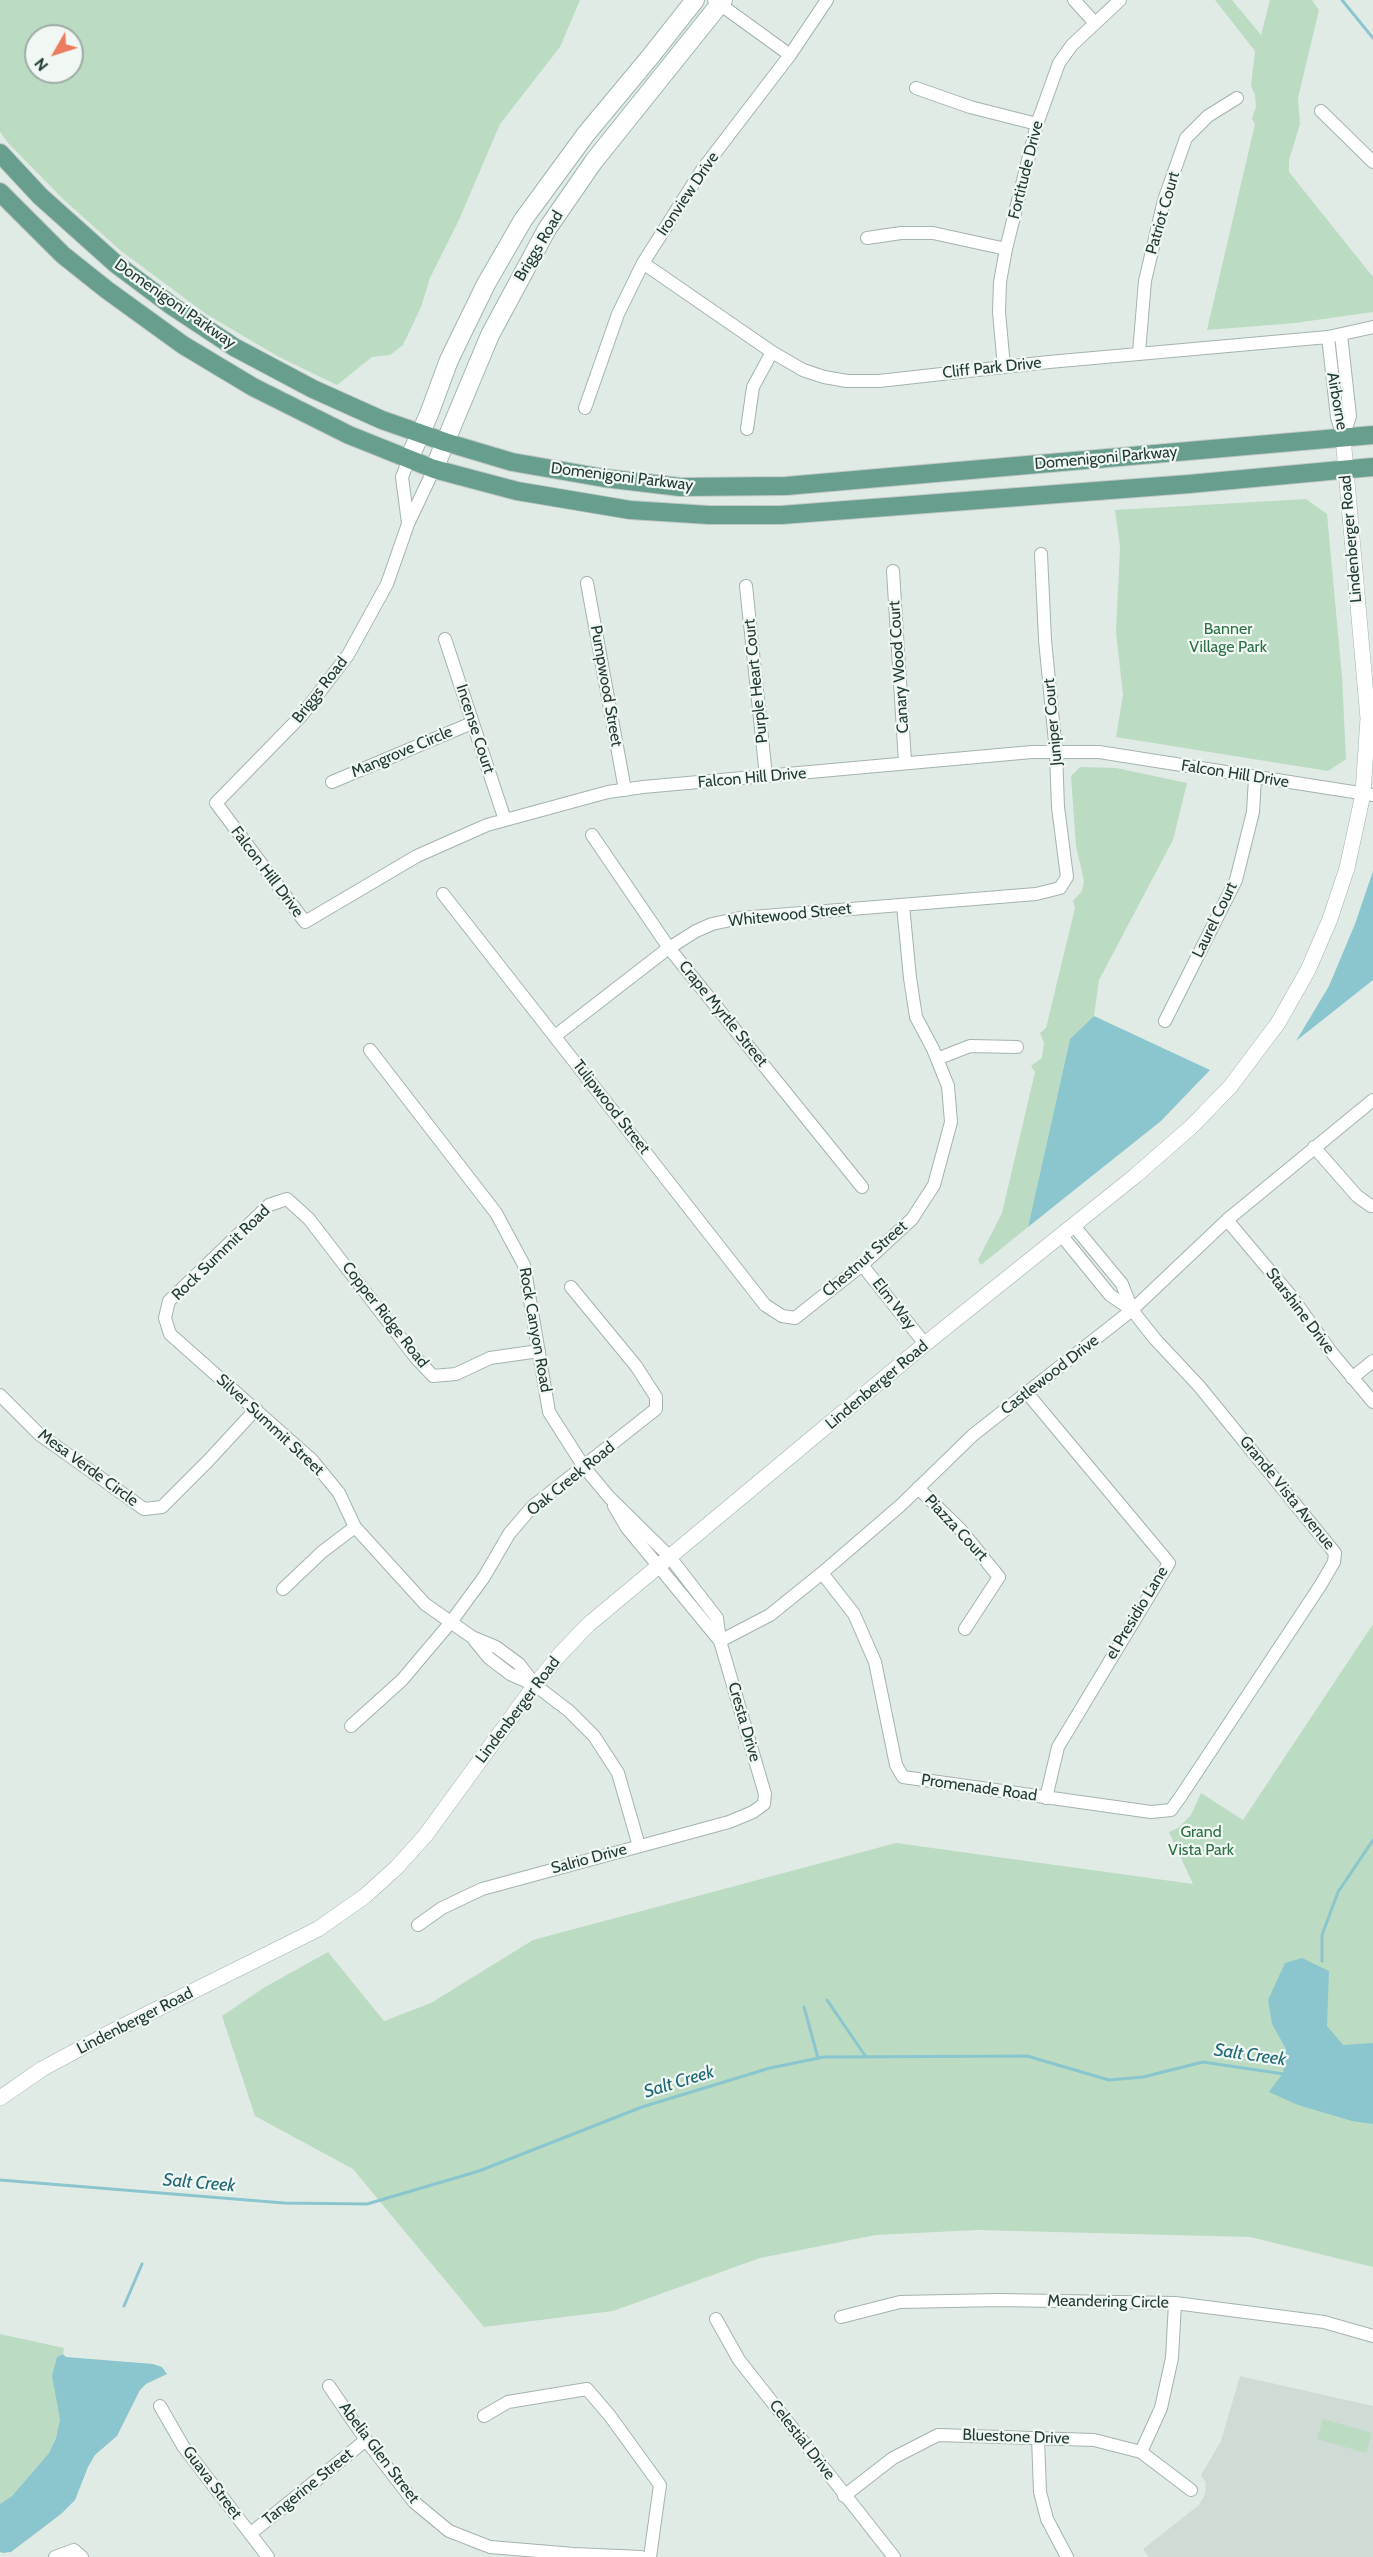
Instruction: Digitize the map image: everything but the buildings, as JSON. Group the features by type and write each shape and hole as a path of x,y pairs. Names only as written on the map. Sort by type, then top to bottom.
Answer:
{"main road":[{"name":"Briggs Road","path":"409,459 449,360 486,284 523,220 586,134 695,0"},
{"name":"Briggs Road","path":"434,469 490,335 547,229 594,161 719,2"},
{"name":"Domenigoni Parkway","path":"0,153 40,196 94,246 143,285 234,347 313,389 372,416 445,442 512,462 604,478 680,487 786,486 1373,435"},
{"name":"Domenigoni Parkway","path":"0,192 63,255 183,345 253,387 349,435 434,469 517,491 650,512 727,515 824,513 1373,467"}],"street":[{"name":"Ironview Drive","path":"585,408 618,314 643,263 702,170 790,55 827,0"},
{"path":"1074,0 1094,22"},
{"name":"Fortitude Drive","path":"1004,367 999,312 1006,249 1037,124 1059,63 1094,22 1120,0"},
{"path":"719,2 790,55"},
{"path":"916,88 970,107 1037,124"},
{"name":"Patriot Court","path":"1139,353 1145,281 1164,200 1186,138 1209,116 1237,98"},
{"path":"1322,111 1373,162"},
{"path":"867,238 900,233 933,233 1006,249"},
{"name":"Cliff Park Drive","path":"643,263 772,352 803,370 847,381 879,381 1139,353 1334,336 1373,327"},
{"name":"Airborne","path":"1334,336 1337,417 1343,437"},
{"path":"747,429 753,387 772,352"},
{"name":"Lindenberger Road","path":"0,2098 42,2069 107,2034 318,1929 357,1902 396,1868 425,1836 535,1685 589,1624 926,1344 1074,1226 1191,1126 1230,1087 1278,1023 1308,970 1330,920 1368,795 1368,718 1343,437"},
{"name":"Briggs Road","path":"408,524 402,477 409,459"},
{"name":"Briggs Road","path":"216,803 302,715 343,662 387,584 408,524 434,469"},
{"name":"Juniper Court","path":"1041,554 1058,807 1067,877 1060,888"},
{"name":"Canary Wood Court","path":"893,571 906,762"},
{"name":"Pumpwood Street","path":"587,583 626,790"},
{"name":"Purple Heart Court","path":"746,586 766,776"},
{"name":"Incense Court","path":"445,639 505,820"},
{"name":"Mangrove Circle","path":"332,782 472,723"},
{"name":"Falcon Hill Drive","path":"216,803 305,922 417,856 487,825 608,792 906,762 1032,752 1099,752 1368,795"},
{"name":"Laurel Court","path":"1165,1021 1236,880 1253,812 1255,778"},
{"name":"Crape Myrtle Street","path":"592,835 669,948 862,1187"},
{"name":"Whitewood Street","path":"555,1036 669,948 712,924 740,918 1036,894 1060,888"},
{"name":"Tulipwood Street","path":"443,894 765,1305 782,1316"},
{"name":"Chestnut Street","path":"782,1316 795,1318 862,1265 912,1219 934,1185 951,1122 948,1086 916,1017 903,905"},
{"path":"937,1059 970,1046 1017,1047"},
{"name":"Rock Canyon Road","path":"370,1050 496,1213 524,1264 549,1412 584,1467 609,1497 627,1528 664,1560"},
{"name":"Castlewood Drive","path":"720,1641 770,1615 822,1573 918,1488 973,1435 1132,1310 1227,1220 1373,1100"},
{"path":"1314,1147 1357,1196 1371,1206"},
{"name":"Copper Ridge Road","path":"287,1199 309,1219 416,1358 433,1376 456,1374 490,1358 539,1351"},
{"name":"Rock Summit Road","path":"165,1318 169,1301 269,1205 287,1199"},
{"name":"Starshine Drive","path":"1227,1220 1291,1296 1352,1378 1373,1401"},
{"name":"Grande Vista Avenue","path":"1074,1226 1122,1284 1132,1310"},
{"name":"Grande Vista Avenue","path":"1062,1236 1110,1295 1132,1310 1221,1412 1335,1553 1334,1562 1320,1586 1171,1810"},
{"name":"Elm Way","path":"862,1265 926,1344"},
{"name":"Oak Creek Road","path":"351,1726 402,1680 451,1622 484,1577 509,1534 532,1507 656,1409 657,1397 636,1366 571,1287"},
{"name":"Silver Summit Street","path":"165,1318 170,1334 312,1460 339,1493 355,1527 425,1604 472,1637 496,1647 519,1664 535,1685 586,1726 611,1759 624,1788 639,1846"},
{"path":"1352,1378 1373,1361"},
{"name":"el Presidio Lane","path":"1027,1393 1169,1563 1058,1747 1046,1798"},
{"name":"Mesa Verde Circle","path":"0,1395 39,1434 144,1509 162,1507 256,1409"},
{"name":"Piazza Court","path":"918,1488 960,1529 999,1577 965,1629"},
{"path":"283,1588 322,1552 355,1527"},
{"name":"Cresta Drive","path":"664,1560 705,1625 720,1641 765,1794 764,1804"},
{"name":"Promenade Road","path":"822,1573 854,1614 875,1662 896,1765 903,1778 1151,1812 1171,1810"},
{"name":"Salrio Drive","path":"418,1925 442,1908 482,1888 729,1822 753,1812 764,1804"},
{"name":"Meandering Circle","path":"841,2317 900,2302 999,2300 1175,2303 1324,2322 1373,2336"},
{"path":"1141,2452 1161,2408 1172,2358 1175,2303"},
{"name":"Celestial Drive","path":"716,2319 739,2360 894,2557"},
{"name":"Abelia Glen Street","path":"329,2386 366,2440 414,2502 449,2531 490,2547 641,2557"},
{"path":"484,2416 508,2402 587,2389 660,2484 650,2557"},
{"name":"Guava Street","path":"160,2406 183,2446 268,2557"},
{"name":"Bluestone Drive","path":"844,2496 893,2458 938,2435 1094,2440 1141,2452 1191,2490"},
{"path":"1038,2438 1040,2492 1047,2519 1067,2557"},
{"name":"Tangerine Street","path":"250,2534 366,2440"},
{"path":"55,2557 74,2550 82,2557"}],"shaded area":[{"path":"1240,2376 1373,2406 1373,2557 1149,2557 1143,2549 1199,2505 1205,2494 1206,2483 1201,2475 1221,2441"}],"green space":[{"path":"0,0 580,0 560,47 500,124 459,220 430,278 421,307 403,345 390,355 372,357 337,385 279,357 206,314 121,251 63,199 0,132"},
{"path":"1215,0 1232,0 1261,35 1270,0 1312,0 1319,10 1298,98 1300,124 1289,160 1289,172 1373,277 1373,312 1295,323 1207,330 1255,124 1252,119 1256,107 1255,95 1251,86 1255,51"},
{"name":"Banner Village Park","path":"1306,499 1327,514 1342,677 1346,759 1328,771 1116,737 1123,695 1116,632 1120,547 1115,510"},
{"path":"1080,767 1116,768 1187,783 1173,840 1099,980 1094,1016 1070,1039 1028,1227 981,1265 978,1260 1002,1213 1035,1072 1031,1066 1042,1058 1044,1043 1040,1033 1046,1028 1075,908 1073,901 1082,891 1084,881 1076,846 1071,776"},
{"name":"Grand Vista Park","path":"1373,1624 1373,2267 1250,2237 977,2230 876,2235 760,2258 613,2311 484,2327 353,2169 255,2116 222,2016 265,1987 328,1952 384,2021 431,2003 533,1940 896,1843 1193,1884 1169,1832 1178,1828 1191,1815 1201,1793 1243,1820"},
{"path":"0,2334 64,2348 63,2354 60,2355 60,2419 56,2438 49,2453 12,2496 0,2504"},
{"path":"1323,2419 1372,2433 1366,2453 1317,2439"}],"water":[{"path":"1373,871 1373,980 1296,1041 1329,986 1355,924"},
{"path":"1094,1016 1210,1070 1161,1121 1028,1227 1070,1039"},
{"path":"1302,1958 1329,1971 1327,2026 1343,2045 1373,2043 1373,2124 1352,2121 1298,2105 1269,2092 1283,2073 1286,2049 1272,2024 1268,2000 1285,1963"},
{"path":"63,2354 66,2357 153,2364 162,2367 167,2374 146,2384 140,2390 117,2436 95,2455 75,2500 61,2514 11,2552 3,2553 0,2552 0,2504 12,2496 49,2453 56,2438 60,2419 52,2376 57,2357"}],"waterway":[{"path":"1342,0 1373,38"},
{"path":"1322,1961 1322,1935 1338,1892 1373,1840"},
{"path":"827,2000 866,2057"},
{"path":"804,2007 818,2058"},
{"name":"Salt Creek","path":"0,2180 284,2203 367,2204 479,2171 642,2107 770,2068 824,2057 1027,2056 1109,2080 1143,2077 1203,2062 1284,2074"},
{"path":"124,2306 142,2264"}]}
